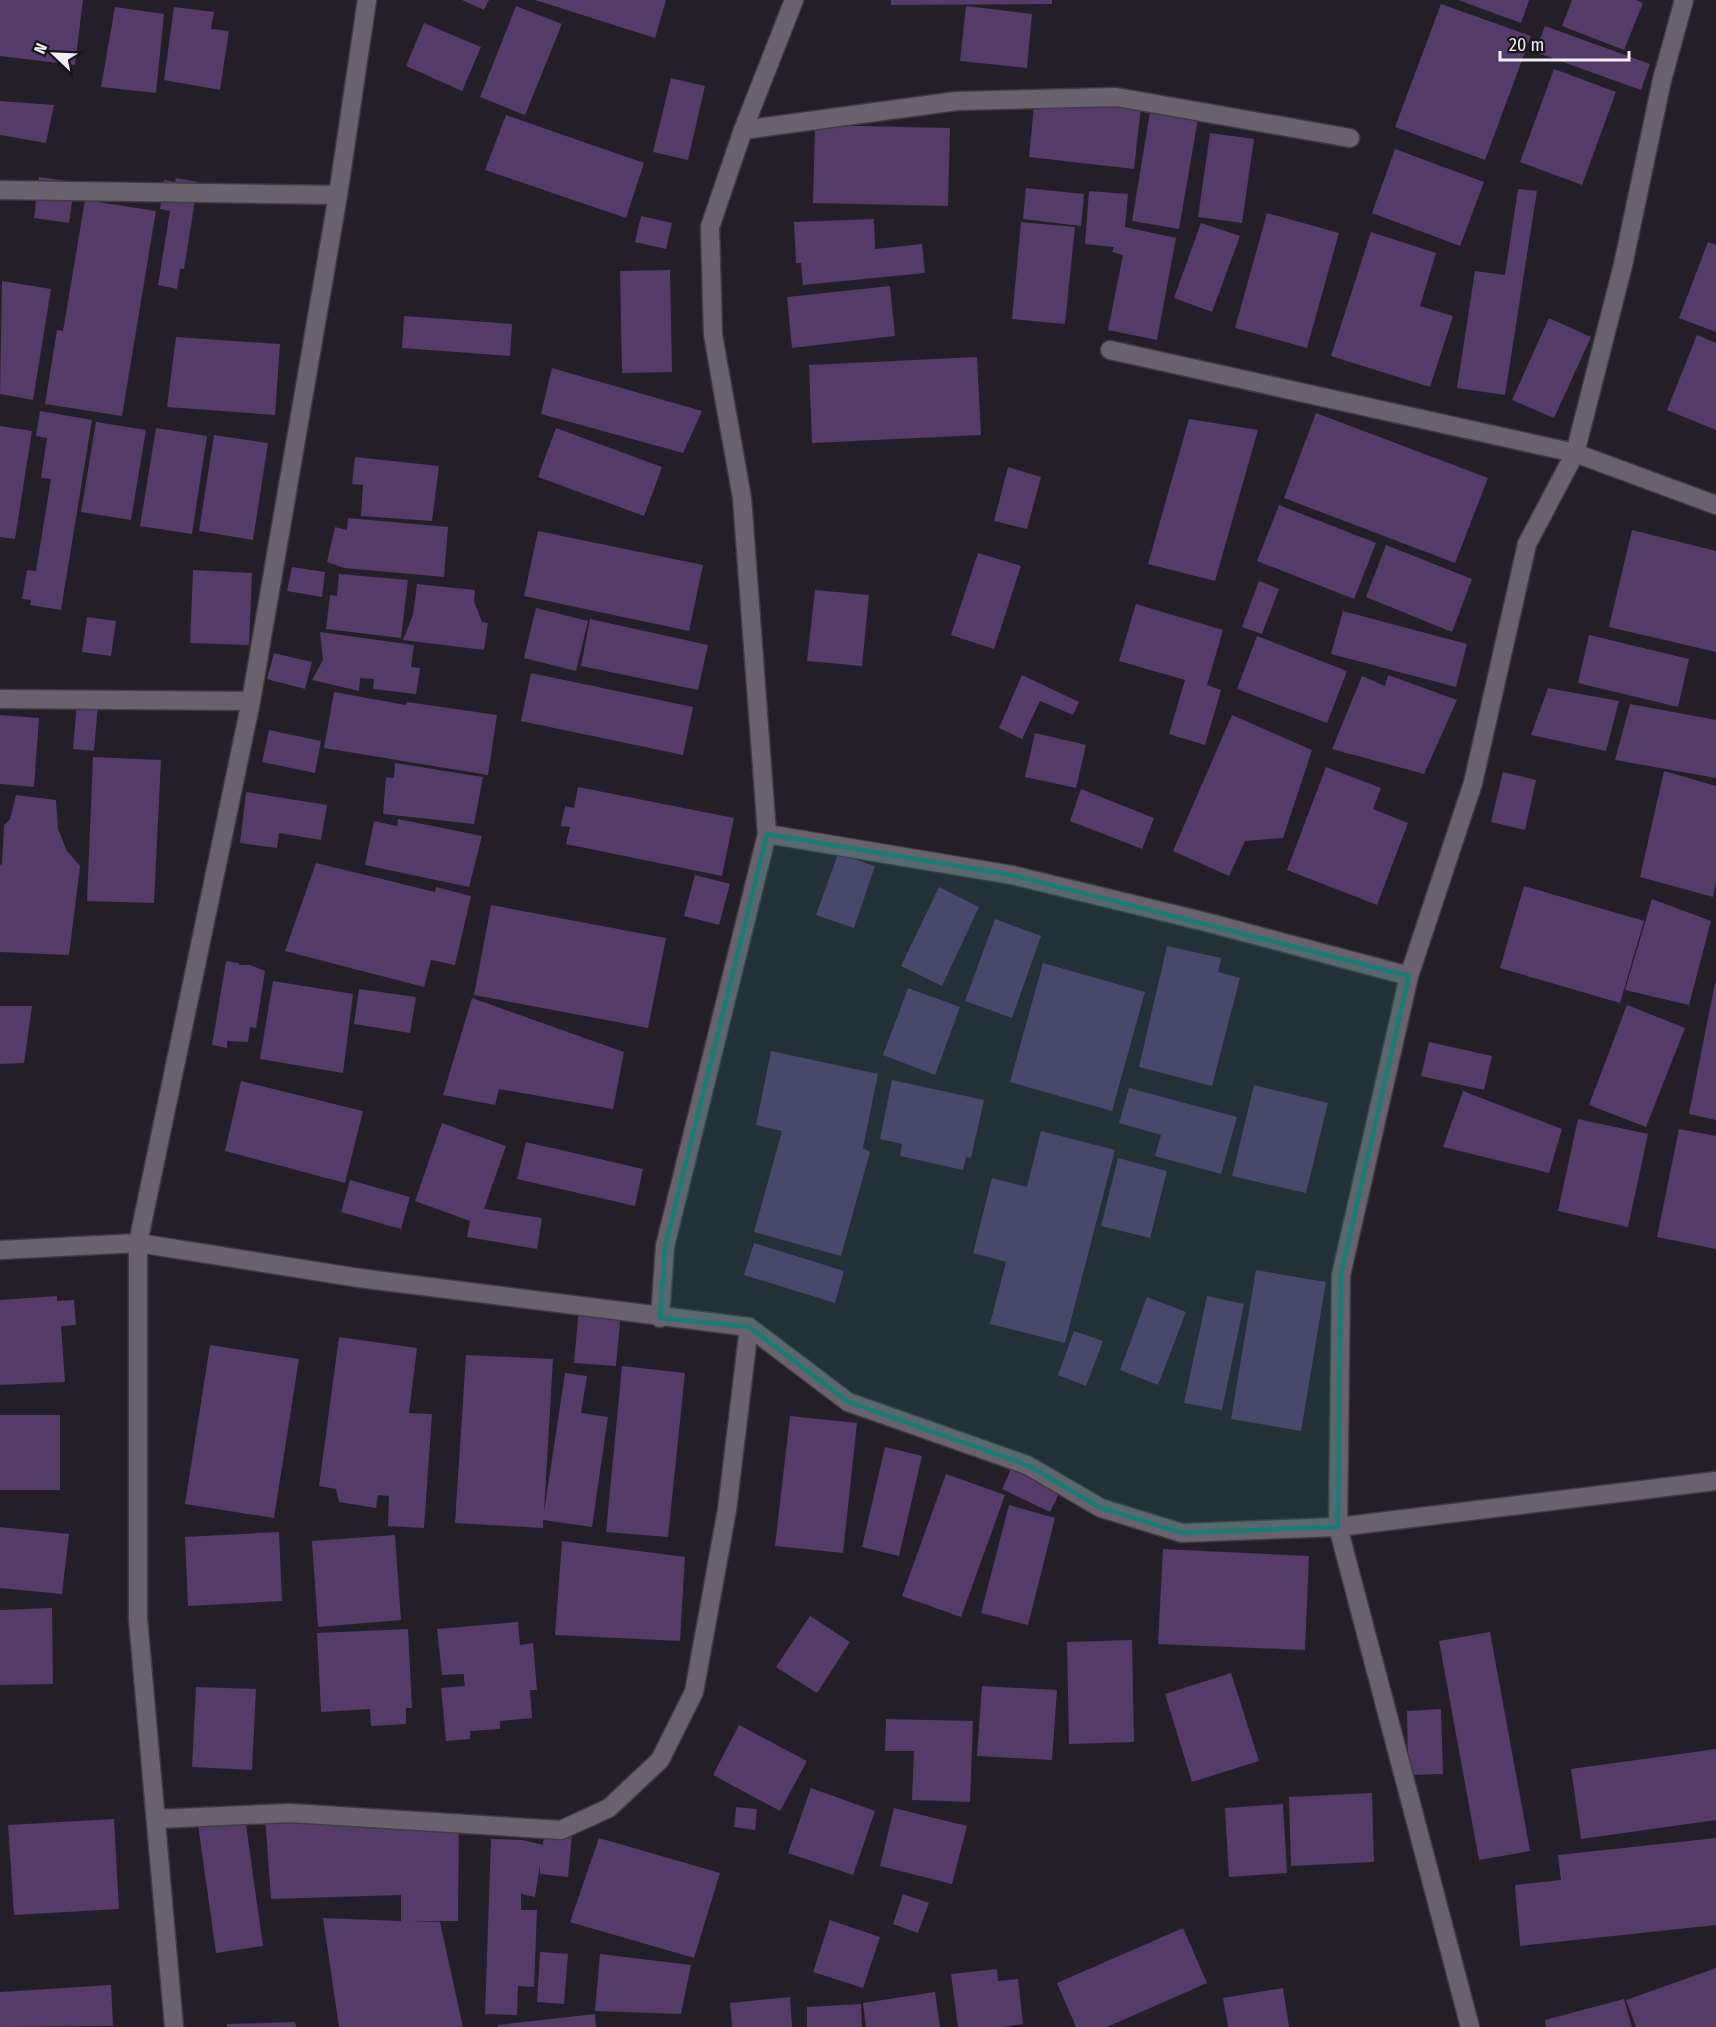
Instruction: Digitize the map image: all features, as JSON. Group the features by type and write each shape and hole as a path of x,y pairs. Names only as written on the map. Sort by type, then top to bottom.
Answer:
{"street":[{"path":"174,2027 138,1619 138,1243 251,701 338,195 367,0"},
{"path":"660,1318 665,1246 767,834 742,498 713,335 710,227 743,130 794,0"},
{"path":"1470,2027 1338,1527 1341,1275 1409,976 1473,783 1527,544 1575,453 1623,265 1662,80 1684,0"},
{"path":"743,130 957,101 1116,97 1350,138"},
{"path":"0,190 338,195"},
{"path":"1110,350 1575,453 1716,506"},
{"path":"0,699 251,701"},
{"path":"767,834 1012,875 1206,922 1409,976"},
{"path":"0,1250 138,1243 359,1278 660,1318 749,1327 848,1402 1027,1465 1101,1508 1182,1533 1338,1527 1716,1481"},
{"path":"157,1819 290,1813 561,1830 609,1808 660,1760 694,1692 727,1510 749,1327"}],"highlighted area":[{"path":"767,834 1012,875 1409,976 1341,1275 1338,1527 1182,1533 1101,1508 1027,1465 848,1402 749,1327 660,1318 665,1246"}],"building":[{"path":"0,0 83,0 75,65 0,56"},
{"path":"462,0 489,0 484,10"},
{"path":"535,0 666,0 655,38"},
{"path":"891,0 1052,0 1052,4 891,5"},
{"path":"1458,0 1529,0 1521,23"},
{"path":"1572,0 1636,0 1643,3 1624,50 1562,26"},
{"path":"1441,4 1531,36 1485,160 1395,127"},
{"path":"516,6 562,24 525,115 480,97"},
{"path":"966,6 1032,14 1027,68 960,61"},
{"path":"115,7 164,14 156,93 101,87"},
{"path":"174,7 214,12 211,29 229,31 220,90 164,80"},
{"path":"424,23 481,47 462,91 406,66"},
{"path":"1545,26 1650,64 1641,90 1535,52"},
{"path":"1554,69 1616,92 1582,185 1520,162"},
{"path":"671,78 705,86 688,160 653,152"},
{"path":"1035,95 1141,107 1134,169 1029,157"},
{"path":"0,101 54,105 46,143 0,135"},
{"path":"1150,112 1198,119 1179,229 1132,221"},
{"path":"506,115 644,163 626,218 485,170"},
{"path":"815,125 950,128 948,206 813,203"},
{"path":"1210,133 1254,139 1242,223 1198,217"},
{"path":"1395,149 1484,182 1460,246 1372,213"},
{"path":"39,177 75,182 69,223 34,218"},
{"path":"176,178 198,182 184,269 180,269 177,289 158,285 170,211 160,209 164,180 175,182"},
{"path":"1026,188 1084,194 1081,226 1023,219"},
{"path":"1518,189 1537,191 1505,395 1457,388 1475,271 1505,275"},
{"path":"1089,191 1128,194 1125,227 1176,238 1157,340 1108,330 1123,255 1112,252 1114,247 1085,244"},
{"path":"85,200 156,211 122,416 45,404 57,330 63,331"},
{"path":"1267,213 1339,233 1307,348 1235,328"},
{"path":"641,216 672,223 666,249 635,242"},
{"path":"874,219 875,249 922,244 925,273 803,285 801,263 796,263 794,222"},
{"path":"1021,222 1075,227 1065,324 1012,319"},
{"path":"1201,223 1240,236 1212,312 1174,298"},
{"path":"1371,232 1436,253 1420,306 1453,316 1430,387 1331,356"},
{"path":"1708,242 1716,245 1716,332 1679,318"},
{"path":"670,270 672,372 622,373 620,271"},
{"path":"2,281 51,289 33,400 0,394"},
{"path":"890,286 895,336 792,348 787,297"},
{"path":"404,316 512,324 510,356 402,348"},
{"path":"1549,318 1591,337 1554,418 1512,400"},
{"path":"1697,335 1716,343 1716,430 1667,410"},
{"path":"176,337 280,344 275,415 167,407"},
{"path":"977,357 981,435 812,443 809,365"},
{"path":"552,368 702,411 683,453 541,414"},
{"path":"40,411 92,420 61,610 30,605 31,600 22,599 27,570 36,571 51,479 41,478 47,438 36,436"},
{"path":"1316,413 1488,478 1455,563 1284,498"},
{"path":"1189,419 1258,430 1215,581 1148,564"},
{"path":"96,422 146,430 131,520 81,512"},
{"path":"0,426 32,431 15,539 0,537"},
{"path":"156,428 207,436 192,534 140,526"},
{"path":"556,428 662,467 644,516 538,477"},
{"path":"214,435 268,443 253,540 199,531"},
{"path":"355,457 439,466 432,521 361,516 363,485 352,484"},
{"path":"1008,467 1041,477 1027,529 994,521"},
{"path":"1279,505 1376,543 1354,599 1257,561"},
{"path":"348,518 448,527 444,577 344,568 327,562 335,527 347,530"},
{"path":"1632,530 1716,551 1716,652 1609,627"},
{"path":"538,531 703,565 689,631 524,596"},
{"path":"1386,545 1472,579 1452,632 1366,597"},
{"path":"978,553 1021,566 994,649 951,635"},
{"path":"292,567 325,572 322,597 287,591"},
{"path":"193,570 252,573 249,645 190,643"},
{"path":"339,574 408,580 401,638 326,629 330,595 337,596"},
{"path":"1259,581 1279,589 1262,634 1242,627"},
{"path":"417,584 475,590 474,601 482,622 488,623 484,650 403,640 413,615"},
{"path":"815,590 869,595 862,666 807,661"},
{"path":"1136,604 1223,630 1207,685 1221,690 1205,745 1169,734 1185,680 1119,661"},
{"path":"536,608 588,621 576,671 524,658"},
{"path":"1343,611 1467,644 1456,687 1331,654"},
{"path":"87,617 116,621 111,656 82,652"},
{"path":"590,619 708,645 698,690 581,666"},
{"path":"320,632 414,645 411,667 420,668 416,694 373,689 374,679 360,678 359,691 312,680 323,660"},
{"path":"1589,635 1689,659 1678,707 1578,683"},
{"path":"1257,636 1347,671 1327,723 1237,689"},
{"path":"274,653 312,662 305,689 267,679"},
{"path":"531,673 693,707 683,755 521,721"},
{"path":"1022,675 1079,702 1073,715 1040,701 1022,739 999,728"},
{"path":"1388,675 1457,700 1424,774 1332,749 1362,676 1385,686"},
{"path":"1548,688 1619,701 1606,751 1531,735"},
{"path":"334,692 406,705 407,702 497,715 488,775 324,748"},
{"path":"77,701 98,704 94,751 73,749"},
{"path":"1630,704 1716,720 1716,778 1615,760"},
{"path":"0,715 39,718 34,787 0,784"},
{"path":"1232,715 1312,750 1283,838 1245,841 1229,876 1173,851"},
{"path":"269,730 321,741 315,773 262,762"},
{"path":"1035,733 1086,745 1076,788 1025,777"},
{"path":"93,757 161,760 154,903 87,901"},
{"path":"395,763 483,777 474,824 383,814 386,777 394,778"},
{"path":"1326,767 1381,788 1373,809 1408,823 1377,905 1287,870"},
{"path":"1664,771 1716,786 1716,882 1713,897 1640,877"},
{"path":"1503,772 1536,780 1525,830 1491,822"},
{"path":"578,787 734,818 722,876 566,844 570,827 561,826 565,806 574,808"},
{"path":"1081,789 1154,818 1142,849 1070,821"},
{"path":"246,792 327,805 321,840 279,833 277,848 240,843"},
{"path":"16,795 56,800 58,829 67,851 80,866 69,955 0,952 0,865 2,864 4,825 10,819"},
{"path":"398,819 482,836 469,887 365,865 374,821 397,826"},
{"path":"838,854 875,866 854,928 816,915"},
{"path":"316,863 435,892 436,887 471,896 455,965 431,960 424,987 285,951"},
{"path":"695,875 730,884 719,925 684,916"},
{"path":"1524,886 1644,921 1620,1003 1500,968"},
{"path":"939,887 979,907 942,986 901,966"},
{"path":"1652,899 1711,921 1689,1005 1625,990"},
{"path":"491,905 666,938 648,1028 474,995"},
{"path":"995,919 1041,936 1012,1018 965,1001"},
{"path":"1167,946 1221,958 1218,972 1240,978 1212,1086 1139,1067"},
{"path":"226,961 239,963 239,965 250,965 265,971 256,1028 250,1027 248,1042 227,1041 227,1048 212,1045"},
{"path":"1043,963 1145,992 1112,1111 1010,1082"},
{"path":"273,981 353,994 343,1073 260,1059"},
{"path":"1716,983 1716,1120 1689,1114"},
{"path":"908,988 960,1007 935,1075 883,1055"},
{"path":"359,989 416,997 410,1033 354,1024"},
{"path":"472,998 624,1052 613,1109 499,1089 495,1105 443,1095"},
{"path":"1627,1005 1685,1028 1646,1127 1589,1105"},
{"path":"0,1006 32,1006 24,1063 0,1064"},
{"path":"1429,1042 1492,1056 1484,1090 1421,1076"},
{"path":"771,1051 878,1074 863,1148 870,1152 841,1256 754,1232 782,1131 756,1125"},
{"path":"892,1080 984,1100 971,1158 966,1157 963,1170 900,1156 902,1144 880,1139"},
{"path":"241,1081 363,1111 345,1183 225,1151"},
{"path":"1254,1085 1328,1103 1306,1193 1232,1176"},
{"path":"1129,1088 1237,1117 1221,1174 1155,1156 1161,1135 1119,1123"},
{"path":"1463,1091 1562,1129 1549,1173 1443,1147"},
{"path":"1578,1119 1648,1134 1628,1227 1558,1211"},
{"path":"442,1123 506,1146 484,1209 542,1218 537,1249 467,1237 470,1221 415,1201"},
{"path":"1679,1129 1716,1136 1716,1249 1657,1237"},
{"path":"1041,1131 1115,1150 1065,1343 990,1324 1006,1262 973,1253 992,1178 1027,1187"},
{"path":"526,1142 643,1169 635,1206 517,1179"},
{"path":"1118,1158 1167,1171 1150,1238 1101,1226"},
{"path":"350,1180 410,1197 401,1229 341,1212"},
{"path":"754,1243 844,1271 835,1303 744,1275"},
{"path":"1256,1270 1326,1282 1301,1431 1231,1419"},
{"path":"57,1296 57,1301 74,1300 76,1325 61,1326 65,1382 0,1385 0,1300"},
{"path":"1207,1296 1244,1304 1222,1410 1184,1403"},
{"path":"1147,1297 1186,1312 1158,1385 1120,1370"},
{"path":"579,1308 621,1311 616,1366 574,1363"},
{"path":"1074,1331 1103,1341 1086,1386 1058,1375"},
{"path":"339,1337 417,1348 409,1413 432,1414 424,1528 388,1526 389,1496 378,1495 376,1508 339,1502 336,1489 319,1486"},
{"path":"210,1345 299,1359 274,1518 185,1504"},
{"path":"466,1355 553,1359 544,1512 565,1373 587,1376 581,1413 608,1417 592,1527 543,1520 543,1528 455,1523"},
{"path":"622,1366 685,1373 668,1537 606,1532"},
{"path":"0,1415 60,1415 60,1490 0,1490"},
{"path":"790,1416 857,1423 843,1553 775,1546"},
{"path":"885,1447 922,1456 899,1556 862,1547"},
{"path":"1017,1456 1066,1479 1050,1512 1002,1489"},
{"path":"946,1474 1005,1495 961,1617 902,1596"},
{"path":"1009,1505 1055,1518 1028,1625 981,1613"},
{"path":"0,1527 69,1534 62,1594 0,1588"},
{"path":"279,1532 282,1601 188,1606 185,1537"},
{"path":"395,1535 401,1620 318,1627 312,1541"},
{"path":"562,1541 685,1557 680,1641 555,1635"},
{"path":"1163,1549 1309,1556 1305,1650 1158,1644"},
{"path":"52,1608 53,1684 0,1685 0,1610"},
{"path":"810,1616 850,1642 817,1693 776,1667"},
{"path":"518,1622 520,1645 533,1643 537,1690 530,1690 532,1718 500,1721 500,1729 470,1731 470,1739 446,1741 441,1688 465,1686 464,1674 442,1675 437,1629"},
{"path":"408,1629 412,1708 406,1708 406,1724 371,1726 370,1709 321,1712 317,1633"},
{"path":"1490,1632 1530,1851 1479,1860 1439,1641"},
{"path":"1132,1640 1134,1742 1069,1744 1067,1642"},
{"path":"1231,1673 1259,1761 1192,1782 1165,1694"},
{"path":"982,1686 1057,1690 1052,1760 977,1756"},
{"path":"196,1687 256,1689 252,1770 192,1767"},
{"path":"1441,1709 1443,1774 1408,1775 1407,1711"},
{"path":"886,1719 973,1721 970,1802 912,1800 914,1751 885,1751"},
{"path":"739,1725 807,1761 780,1811 713,1775"},
{"path":"1716,1749 1716,1820 1581,1839 1571,1769"},
{"path":"811,1788 875,1811 853,1875 788,1853"},
{"path":"1372,1793 1374,1862 1291,1866 1289,1797"},
{"path":"1283,1804 1287,1873 1229,1877 1225,1808"},
{"path":"736,1807 757,1809 755,1830 734,1827"},
{"path":"894,1808 967,1826 952,1884 880,1866"},
{"path":"459,1814 458,1921 410,1921 440,1922 463,2027 339,2027 323,1918 401,1921 401,1895 271,1899 265,1816"},
{"path":"245,1818 263,1946 216,1953 198,1825"},
{"path":"114,1819 119,1909 14,1915 8,1825"},
{"path":"544,1832 572,1835 568,1877 540,1874 540,1865 535,1897 521,1894 521,1910 537,1910 534,1987 518,1986 517,2015 485,2014 491,1839 523,1840 543,1845"},
{"path":"599,1838 720,1873 694,1958 570,1922"},
{"path":"1716,1838 1716,1925 1520,1946 1515,1885 1561,1880 1558,1855"},
{"path":"903,1894 929,1903 918,1933 893,1924"},
{"path":"830,1920 880,1937 863,1988 813,1972"},
{"path":"1183,1928 1207,1983 1107,2027 1076,2027 1057,1983"},
{"path":"540,1952 568,1954 564,2004 537,2002"},
{"path":"600,1954 691,1965 681,2014 595,2011"},
{"path":"1716,1968 1716,2027 1636,2027 1626,2000"},
{"path":"997,1969 998,1981 1018,1979 1023,2024 1003,2027 958,2027 951,1974"},
{"path":"111,1985 113,2026 0,2027 0,1992"},
{"path":"1283,1988 1289,2027 1228,2027 1223,1998"},
{"path":"935,1992 940,2027 866,2027 863,2003"},
{"path":"790,1997 792,2027 732,2027 730,2003"},
{"path":"1624,1999 1632,2027 1546,2027 1545,2020"},
{"path":"861,2004 862,2027 807,2027 807,2007"},
{"path":"595,2014 596,2027 498,2027 498,2025"},
{"path":"295,2022 296,2027 227,2027 227,2024"}]}
